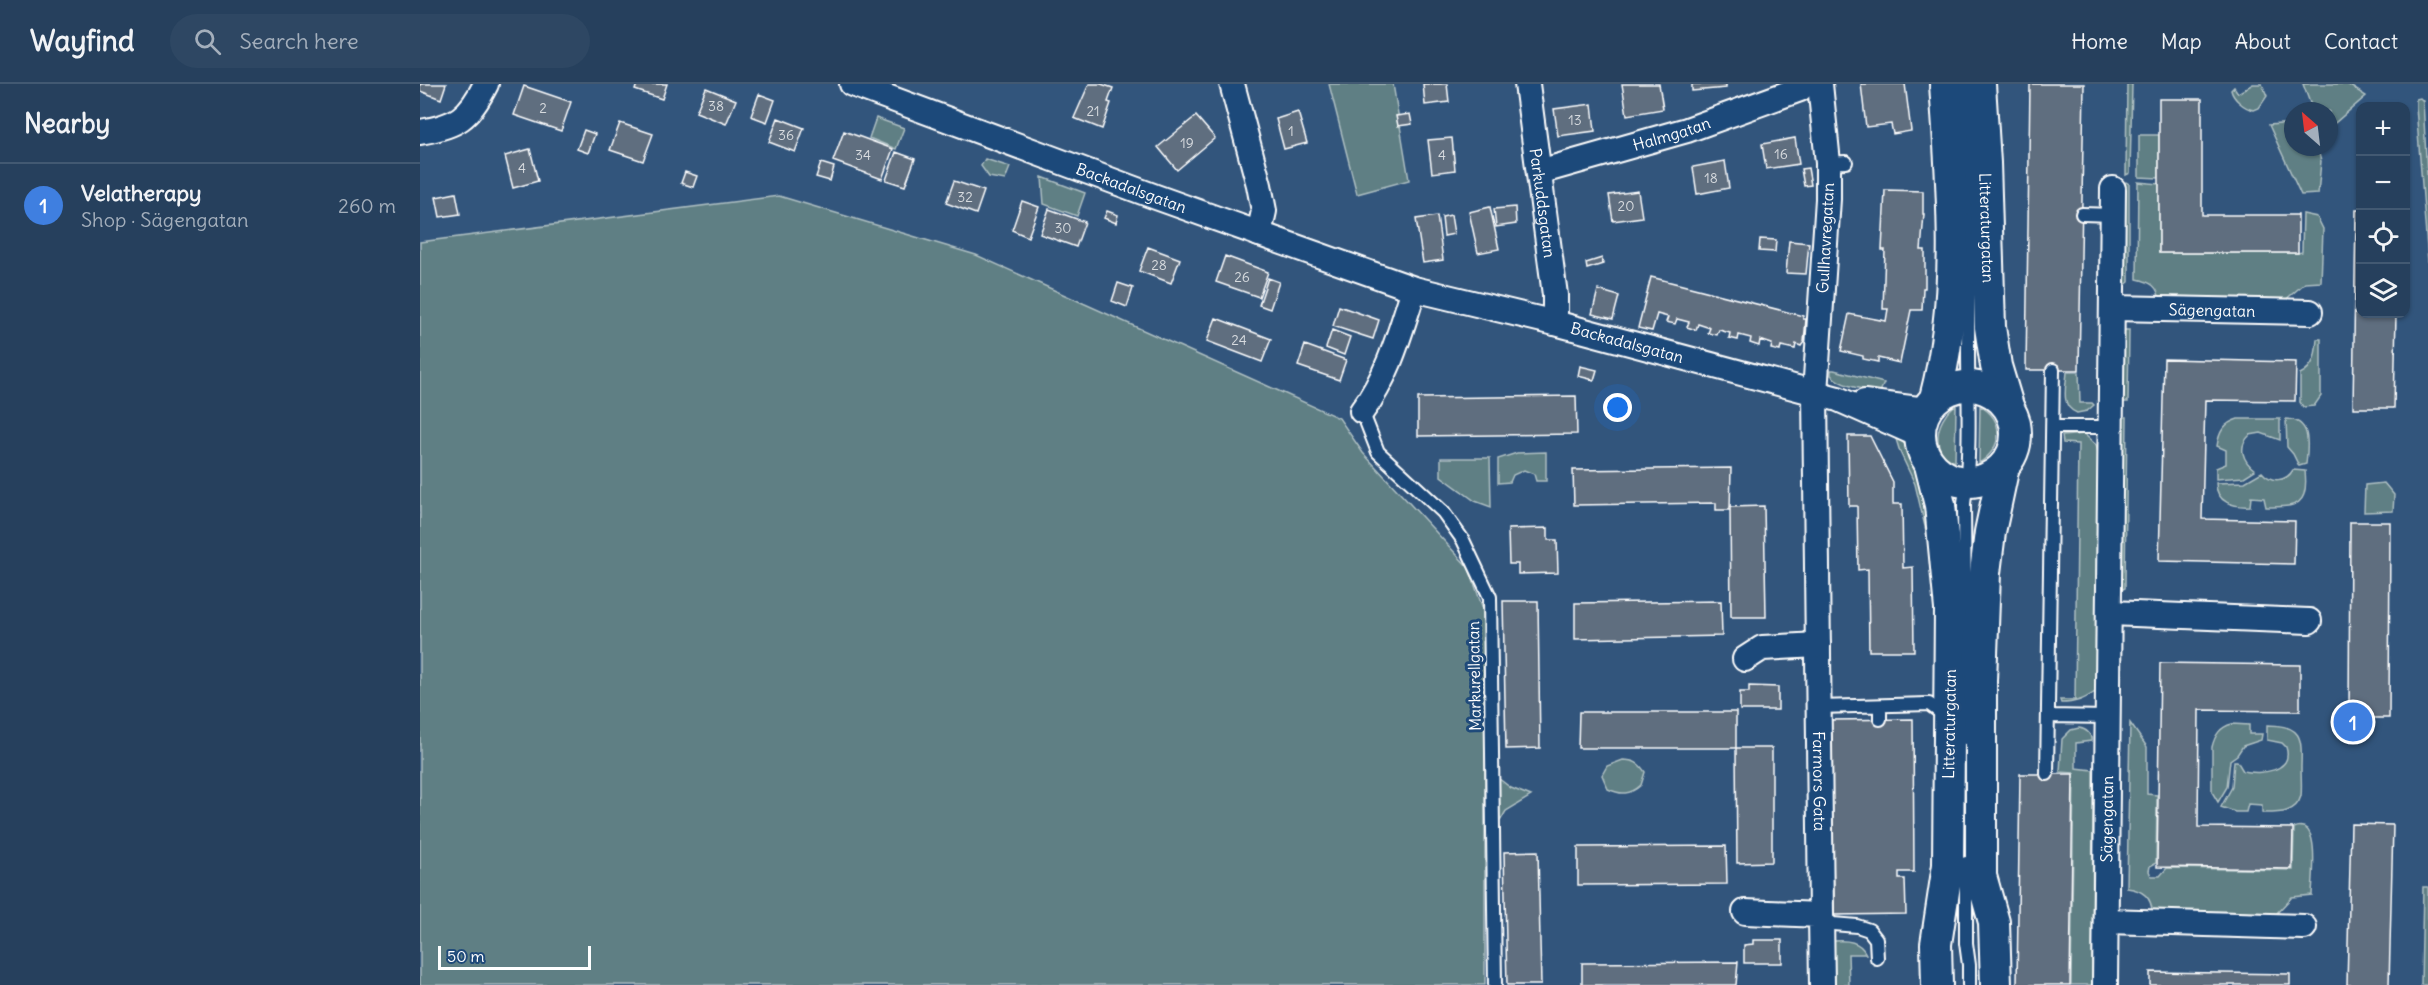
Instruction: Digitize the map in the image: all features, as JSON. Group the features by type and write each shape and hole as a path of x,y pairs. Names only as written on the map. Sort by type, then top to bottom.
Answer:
{"street":[{"path":"420,132 447,126 461,119 470,112 486,84"},
{"name":"Backadalsgatan","path":"852,84 1414,289 1555,322 1826,396 1927,414"},
{"path":"1232,84 1264,211 1259,234"},
{"name":"Parkuddsgatan","path":"1527,84 1555,296 1555,322"},
{"name":"Litteraturgatan","path":"1937,985 1936,944 1948,865 1950,609 1940,505 1930,465 1924,456 1927,414 1941,377 1951,300 1954,244 1945,84"},
{"name":"Litteraturgatan","path":"1980,84 1990,327 1996,366 2013,416 2017,437 2011,458 2004,466 1990,532 1985,573 1981,681 1981,876 1994,922 1996,985"},
{"name":"Halmgatan","path":"1539,172 1687,130 1810,86"},
{"name":"Gullhavregatan","path":"1810,86 1837,163 1828,199 1826,396"},
{"name":"Sägengatan","path":"2105,985 2113,189"},
{"path":"1362,411 1377,391 1391,359 1414,289"},
{"name":"Sägengatan","path":"2113,308 2310,312"},
{"path":"1927,414 1945,391 1969,385 1991,391 2008,406"},
{"name":"Farmors Gata","path":"1822,985 1818,645 1826,396"},
{"path":"1930,465 1947,478 1967,482 1987,478 2004,466"},
{"path":"2110,613 2309,621"},
{"path":"1745,659 1762,648 1818,645"},
{"path":"1745,912 1821,915"},
{"path":"2107,921 2304,927"}],"lane":[{"path":"1962,84 1968,222 1969,385 1967,482 1964,504 1966,755"},
{"path":"2082,214 2113,215"},
{"path":"2047,774 2053,370"},
{"name":"Markurellgatan","path":"1362,411 1378,452 1443,512 1463,540 1490,597 1495,985"},
{"path":"2053,427 2110,427"},
{"path":"1819,707 1929,704 1942,712 1949,721"},
{"path":"1880,706 1880,719"},
{"path":"2049,716 2108,717"},
{"path":"1966,854 1965,943 1969,965 1968,985"},
{"path":"1821,915 1833,924 1857,926 1869,930 1876,939 1877,958"}],"green space":[{"path":"1329,84 1393,84 1409,180 1357,194"},
{"path":"2127,84 2132,84 2130,173 2126,175"},
{"path":"2253,84 2262,84 2267,96 2259,108 2254,110 2240,103 2231,90 2234,87 2238,93"},
{"path":"2303,84 2347,84 2366,96 2356,102 2356,105 2338,120 2338,102 2310,102"},
{"path":"2420,98 2423,101 2428,195 2428,262 2416,107 2416,99"},
{"path":"876,118 904,128 896,149 869,138"},
{"path":"2284,124 2284,156 2320,156 2318,194 2301,195 2269,125"},
{"path":"2139,135 2159,135 2159,178 2139,177"},
{"path":"985,159 1010,167 1005,180 989,177 981,166"},
{"path":"1042,177 1085,193 1077,216 1044,204"},
{"path":"2138,182 2159,184 2159,253 2298,253 2302,252 2303,214 2317,217 2323,229 2321,282 2305,283 2284,301 2160,301 2153,285 2137,279"},
{"path":"2124,183 2129,184 2129,282 2124,286"},
{"path":"779,196 976,255 1339,418 1363,453 1469,568 1485,615 1485,985 420,985 420,242"},
{"path":"2123,330 2129,330 2128,402 2122,402"},
{"path":"2317,339 2321,339 2321,396 2314,406 2303,407 2300,402 2300,374 2312,364"},
{"path":"1831,370 1884,383 1880,392 1854,387 1836,379 1831,375"},
{"path":"2067,372 2079,372 2080,403 2094,405 2087,411 2077,413 2068,406 2065,396"},
{"path":"1956,406 1955,462 1941,451 1938,436 1943,420"},
{"path":"1980,406 1994,418 1998,434 1993,450 1979,463"},
{"path":"2120,417 2127,417 2125,588 2121,590"},
{"path":"2238,419 2280,419 2280,440 2261,433 2250,435 2244,444 2243,454 2255,470 2244,477 2216,479 2216,468 2226,464 2226,450 2217,446 2219,436 2226,426"},
{"path":"2286,419 2294,420 2304,429 2307,442 2306,464 2299,466 2287,447"},
{"path":"2084,434 2096,445 2098,453 2096,686 2095,692 2087,697 2075,702 2061,703 2060,700 2075,700 2078,444 2063,443 2062,436"},
{"path":"1895,436 1907,446 1921,465 1931,552 1915,484"},
{"path":"1546,452 1546,481 1536,481 1534,474 1524,470 1513,475 1510,482 1498,483 1498,459 1517,453"},
{"path":"1441,458 1490,458 1491,507 1475,501 1441,476"},
{"path":"2293,470 2305,471 2306,483 2303,498 2293,505 2266,507 2264,498 2251,497 2250,506 2238,506 2223,499 2217,490 2216,483 2245,482 2262,472 2278,480 2286,477"},
{"path":"2384,483 2394,495 2393,511 2364,512 2365,485"},
{"path":"2130,723 2147,747 2147,794 2157,795 2156,863 2150,866 2151,876 2160,876 2167,868 2293,870 2294,828 2303,827 2309,831 2314,851 2312,895 2292,897 2275,915 2152,915 2151,904 2146,896 2127,888"},
{"path":"2232,724 2249,725 2249,734 2262,734 2261,740 2243,746 2230,760 2227,787 2218,802 2212,792 2212,747 2219,732"},
{"path":"2267,725 2287,727 2293,730 2300,741 2301,796 2299,802 2291,809 2274,813 2262,813 2262,805 2248,804 2246,812 2235,812 2221,807 2232,787 2234,761 2237,761 2243,771 2250,772 2274,770 2285,762 2286,747 2282,743 2267,740"},
{"path":"2079,728 2088,732 2091,741 2076,743 2076,768 2093,770 2092,985 2071,985 2074,773 2060,772 2062,739 2071,730"},
{"path":"1623,760 1636,763 1645,772 1641,785 1625,793 1608,789 1602,775 1607,766"},
{"path":"1498,778 1511,788 1531,796 1506,811 1499,823"},
{"path":"2423,887 2428,887 2428,985 2421,985"},
{"path":"1834,941 1853,942 1860,946 1866,954 1848,954 1849,985 1833,985"}],"building":[{"path":"420,84 446,84 441,99 420,91"},
{"path":"637,84 667,84 662,99 635,90"},
{"path":"1089,84 1101,84 1113,88 1108,102 1111,103 1102,129 1074,118"},
{"path":"1423,84 1447,84 1449,102 1425,105"},
{"path":"1622,84 1659,84 1663,109 1627,115"},
{"path":"1692,84 1726,84 1726,88 1692,91"},
{"path":"1861,84 1905,84 1911,131 1893,134 1891,124 1866,127"},
{"path":"2030,84 2084,84 2079,370 2026,370"},
{"path":"524,86 571,102 561,131 514,115"},
{"path":"706,88 736,100 726,124 696,112"},
{"path":"759,94 775,100 767,122 751,116"},
{"path":"2159,99 2202,99 2202,215 2298,215 2298,253 2159,253"},
{"path":"1592,104 1595,131 1558,136 1554,109"},
{"path":"1298,112 1307,143 1284,149 1276,119"},
{"path":"1410,114 1412,124 1398,126 1396,116"},
{"path":"1196,116 1215,138 1177,170 1158,147"},
{"path":"778,118 804,128 795,152 769,142"},
{"path":"620,123 653,134 643,161 610,150"},
{"path":"584,130 595,134 588,153 577,149"},
{"path":"844,131 893,149 882,179 833,161"},
{"path":"1452,138 1455,170 1432,173 1428,140"},
{"path":"1795,138 1799,164 1766,169 1762,144"},
{"path":"530,149 538,181 513,188 505,156"},
{"path":"896,152 915,159 905,186 886,180"},
{"path":"1725,161 1729,188 1697,194 1693,167"},
{"path":"821,163 834,167 830,181 816,177"},
{"path":"1808,168 1811,185 1804,186 1801,169"},
{"path":"685,172 697,176 693,187 681,183"},
{"path":"954,181 984,191 976,214 946,203"},
{"path":"1885,190 1923,191 1921,250 1925,250 1925,288 1923,288 1922,310 1911,310 1900,363 1878,358 1878,362 1863,359 1863,356 1841,351 1849,314 1886,321 1888,309 1883,309 1885,250 1882,250"},
{"path":"1638,191 1642,217 1613,221 1609,195"},
{"path":"456,193 460,214 440,217 436,197"},
{"path":"1022,201 1039,207 1028,237 1012,230"},
{"path":"1490,207 1499,249 1478,253 1469,212"},
{"path":"1515,207 1516,224 1496,227 1494,209"},
{"path":"1049,209 1085,222 1076,247 1040,234"},
{"path":"2356,210 2356,318 2396,318 2394,408 2353,408"},
{"path":"1107,211 1118,215 1116,223 1104,218"},
{"path":"1451,215 1454,234 1444,236 1442,217"},
{"path":"1437,216 1443,260 1423,263 1416,219"},
{"path":"1760,239 1776,240 1775,252 1759,251"},
{"path":"1789,241 1809,243 1806,274 1786,273"},
{"path":"1148,247 1180,259 1171,283 1139,271"},
{"path":"1225,256 1268,272 1259,297 1216,282"},
{"path":"1602,258 1603,264 1587,269 1586,263"},
{"path":"1651,277 1803,316 1803,319 1806,319 1804,342 1801,346 1796,344 1795,349 1781,346 1780,351 1771,349 1772,344 1760,340 1759,346 1750,343 1751,338 1739,335 1738,340 1729,338 1730,333 1719,330 1717,335 1708,333 1710,328 1698,324 1696,330 1687,327 1689,322 1677,319 1675,324 1666,322 1668,317 1657,314 1652,331 1638,328"},
{"path":"1268,278 1279,282 1270,309 1259,305"},
{"path":"1118,283 1133,288 1127,307 1112,301"},
{"path":"1598,290 1619,296 1613,319 1592,314"},
{"path":"1339,306 1379,320 1373,339 1333,326"},
{"path":"1216,318 1271,339 1262,362 1207,341"},
{"path":"1332,330 1350,337 1344,355 1326,348"},
{"path":"1305,345 1346,360 1339,380 1298,366"},
{"path":"2164,359 2296,362 2295,401 2205,400 2202,519 2295,521 2294,564 2159,561"},
{"path":"1580,366 1597,370 1594,380 1578,376"},
{"path":"1576,396 1577,434 1418,436 1418,398"},
{"path":"1848,436 1870,436 1893,482 1893,504 1902,504 1903,568 1913,567 1914,651 1869,651 1868,569 1858,570 1857,506 1849,506"},
{"path":"1731,468 1730,510 1716,510 1716,503 1574,505 1573,470"},
{"path":"1764,506 1766,617 1731,617 1730,507"},
{"path":"2350,522 2390,522 2389,718 2349,718"},
{"path":"1548,528 1548,540 1557,540 1558,573 1518,574 1518,564 1509,564 1508,529"},
{"path":"1503,601 1538,601 1540,748 1506,749"},
{"path":"1721,601 1722,636 1575,639 1575,603"},
{"path":"2160,663 2300,665 2300,711 2199,710 2198,827 2293,828 2292,869 2157,867"},
{"path":"1749,686 1778,687 1778,710 1740,710 1740,692 1749,692"},
{"path":"1579,712 1736,712 1736,748 1578,748"},
{"path":"1913,719 1914,872 1899,872 1899,879 1905,879 1906,914 1834,915 1831,720"},
{"path":"1736,748 1772,748 1772,862 1737,863"},
{"path":"2020,774 2073,774 2070,985 2017,985"},
{"path":"2351,824 2393,825 2389,985 2347,985"},
{"path":"1726,846 1727,884 1578,885 1578,847"},
{"path":"1538,851 1541,985 1507,985 1504,852"},
{"path":"1753,940 1782,940 1782,963 1744,963 1744,945 1753,944"},
{"path":"1738,962 1736,985 1582,985 1582,963"},
{"path":"2150,972 2290,974 2290,985 2150,985"}],"place":[{"name":"Velatherapy","path":"2353,722"}]}
